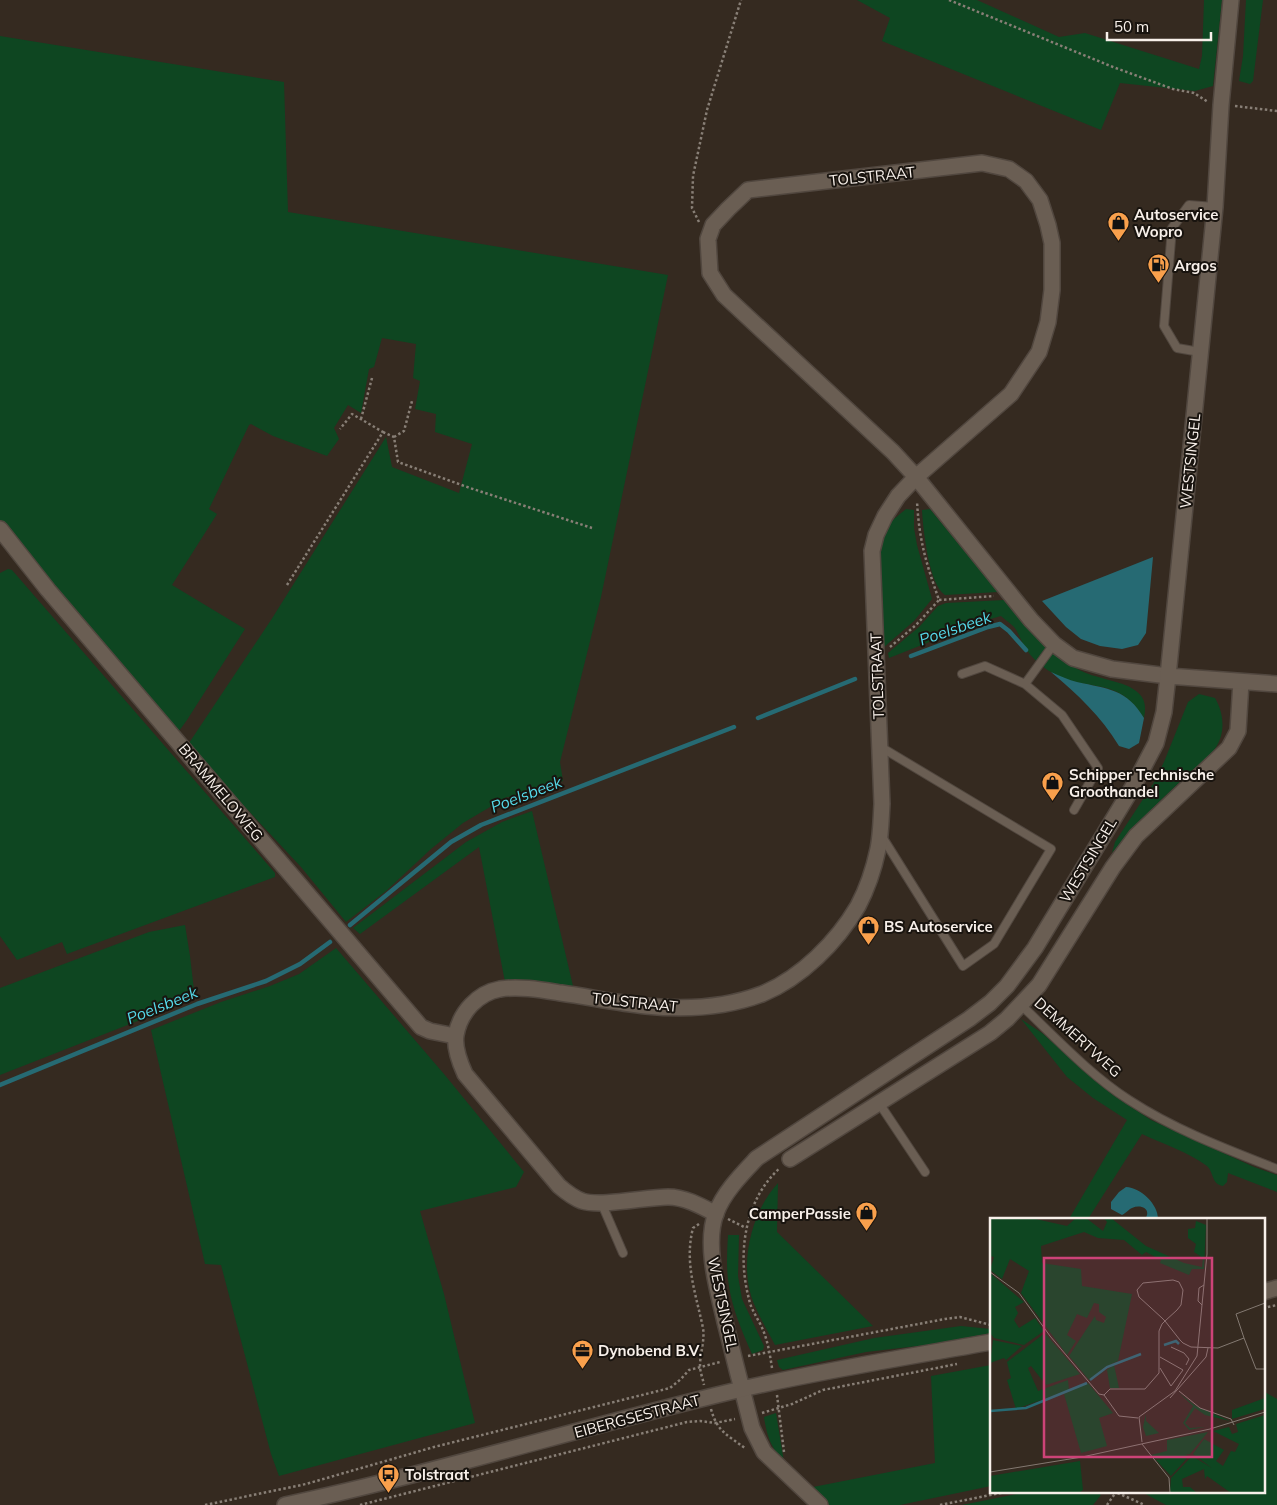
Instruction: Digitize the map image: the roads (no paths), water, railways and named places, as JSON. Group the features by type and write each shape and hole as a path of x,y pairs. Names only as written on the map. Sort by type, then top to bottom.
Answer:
{"street":[{"name":"WESTSINGEL","path":"820,1505 764,1452 757,1441 714,1275 712,1249 716,1214 739,1177 757,1158 970,1019 1007,986 1035,948 1134,785 1156,743 1164,712 1168,676 1215,207 1221,105 1231,0"},
{"name":"TOLSTRAAT","path":"455,1036 460,1022 471,1004 484,994 500,989 544,990 647,1006 673,1008 713,1006 739,1001 763,993 794,976 826,948 858,905 866,886 878,848 882,804 872,551 876,535 898,496 916,477 1011,394 1039,352 1048,322 1052,290 1052,243 1040,200 1026,181 1009,169 982,163 748,190 713,225 708,239 710,273 724,295 893,452 916,477"},
{"path":"916,477 1031,620 1054,644 1074,658 1112,670 1277,684"},
{"name":"BRAMMELOWEG","path":"0,529 48,590 421,1027 430,1031 455,1036"},
{"name":"WESTSINGEL","path":"790,1159 990,1033 1021,1005 1039,984 1113,867 1136,836 1229,748 1238,731 1241,682"},
{"path":"455,1036 461,1064 466,1074 559,1186 570,1194 584,1201 601,1202 669,1197 683,1199 716,1214"},
{"path":"1264,1292 1277,1288"},
{"name":"EIBERGSESTRAAT","path":"286,1505 482,1457 742,1389 832,1370 990,1342"}],"lane":[{"path":"1200,352 1177,348 1164,326 1172,228 1188,205 1215,207"},
{"path":"1025,684 1054,644"},
{"path":"962,674 985,666 1025,684 1062,715 1098,768 1074,810"},
{"path":"879,746 1051,849 994,944 963,966 880,834"},
{"name":"DEMMERTWEG","path":"1021,1005 1084,1065 1129,1100 1186,1132 1277,1169"},
{"path":"880,1103 925,1172"},
{"path":"601,1202 623,1253"}],"water":[{"path":"1153,557 1146,633 1138,645 1122,649 1100,646 1081,639 1066,627 1042,601"},
{"path":"1051,672 1064,678 1116,692 1131,701 1144,718 1139,743 1129,749 1119,746 1105,725 1088,706"},
{"path":"1126,1187 1143,1194 1152,1203 1158,1218 1146,1218 1147,1213 1142,1207 1132,1208 1122,1215 1111,1209 1111,1202"}],"waterway":[{"name":"Poelsbeek","path":"911,656 1000,624 1026,650"},
{"name":"Poelsbeek","path":"758,718 855,679"},
{"name":"Poelsbeek","path":"350,925 451,842 481,825 734,727"},
{"name":"Poelsbeek","path":"0,1085 197,1004 266,981 300,964 330,942"}],"place":[{"name":"Autoservice Wopro","path":"1118,242"},
{"name":"Argos","path":"1158,284"},
{"name":"Schipper Technische Groothandel","path":"1053,802"},
{"name":"BS Autoservice","path":"868,945"},
{"name":"CamperPassie","path":"867,1232"},
{"name":"Dynobend B.V.","path":"582,1369"},
{"name":"Tolstraat","path":"389,1493"}]}
